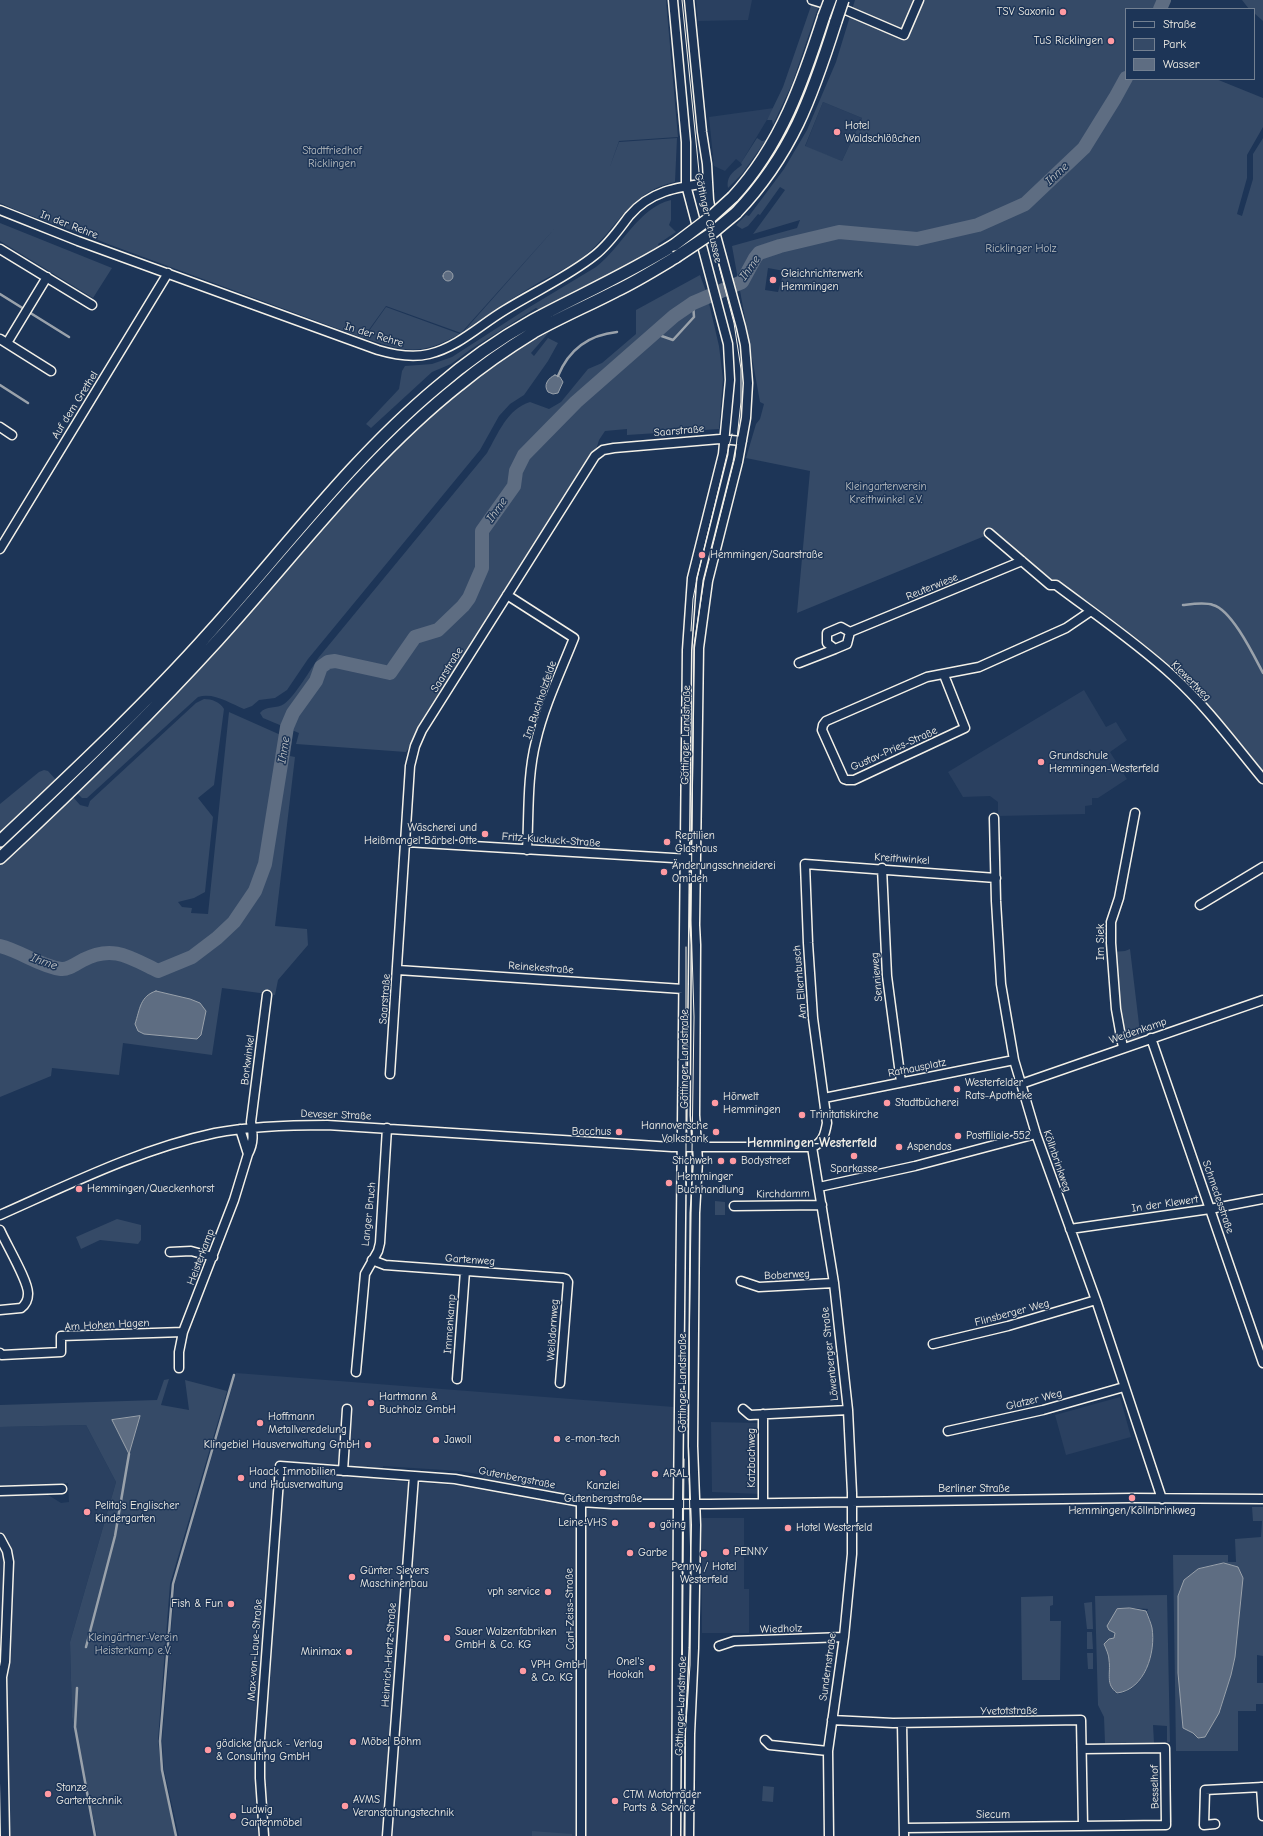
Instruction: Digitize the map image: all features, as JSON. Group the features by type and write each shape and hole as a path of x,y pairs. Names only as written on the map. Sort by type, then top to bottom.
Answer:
{"highway":[{"path":"0,841 155,692 382,438 436,387 490,346 674,245 711,217 733,197 747,181 771,147 799,89 830,0"},
{"path":"0,858 114,749 163,699 218,640 352,487 416,423 458,385 498,355 540,329 617,290 676,257 712,233 736,213 763,183 796,131 811,94 843,0"}],"street":[{"name":"Göttinger Chaussee","path":"673,0 686,142 686,185 728,344 730,380 725,439"},
{"name":"Göttinger Chaussee","path":"689,0 709,200 714,228 735,303 746,358 748,382"},
{"path":"812,0 848,11 904,35 919,0"},
{"name":"In der Rehre","path":"0,210 391,354 403,356 424,355 442,350 458,342 503,311 579,266 597,254 616,234 637,208 648,198 661,192 686,185 708,184"},
{"path":"0,249 92,305"},
{"name":"Auf dem Grethel","path":"0,549 168,273"},
{"path":"47,278 3,341 51,371"},
{"name":"Göttinger Landstraße","path":"689,1836 690,1734 694,1648 696,1525 693,1446 695,1213 698,1161 696,1148 696,859 699,648 708,581 742,441 746,418 748,382"},
{"path":"0,427 12,435"},
{"name":"Saarstraße","path":"390,1074 398,970 410,766 418,738 595,456 602,450 614,448 725,439 742,441"},
{"name":"Göttinger Landstraße","path":"676,1836 682,1504 681,1286 684,1147 683,989 686,669 690,594 694,568 725,439"},
{"path":"989,533 1050,585 1056,585 1091,611"},
{"name":"Reuterwiese","path":"835,649 827,643 827,633 841,627 850,632 1022,561"},
{"name":"Im Buchholzfelde","path":"507,595 574,638 535,741 532,762 527,850"},
{"name":"Gustav-Pries-Straße","path":"944,675 965,728 854,780 844,779 822,730 823,725 826,722 927,677 944,675 979,667 1009,655 1066,628 1091,611"},
{"name":"Klewertweg","path":"1091,611 1173,676 1202,706 1263,779"},
{"path":"799,663 847,644 850,632"},
{"name":"Im Siek","path":"1123,1048 1116,1008 1111,943 1111,922 1119,898 1135,814"},
{"name":"Köllnbrinkweg","path":"994,818 996,900 1001,984 1014,1060 1036,1134 1096,1300 1162,1499"},
{"name":"Fritz-Kuckuck-Straße","path":"406,842 685,860 696,859"},
{"name":"Kreithwinkel","path":"806,864 882,868 996,878"},
{"name":"Am Ellernbusch","path":"806,864 808,943 813,1018 824,1098"},
{"path":"1200,905 1263,867"},
{"name":"Sennieweg","path":"882,868 887,976 902,1082"},
{"name":"Reinekestraße","path":"398,970 683,989"},
{"name":"Borkwinkel","path":"252,1128 251,1122 267,995"},
{"name":"Weidenkamp","path":"1021,1084 1263,1000"},
{"name":"Schmedesstraße","path":"1151,1038 1263,1363"},
{"name":"Rathausplatz","path":"824,1098 1014,1060"},
{"path":"684,1147 812,1147 820,1142 825,1136 827,1123 824,1098"},
{"name":"Deveser Straße","path":"0,1215 146,1153 198,1137 240,1129 319,1125 684,1147"},
{"name":"Heisterkamp","path":"179,1368 179,1352 183,1332 213,1257 234,1200 248,1154 252,1147 252,1128"},
{"name":"Langer Bruch","path":"356,1372 366,1274 378,1251 380,1243 387,1128"},
{"path":"240,1129 248,1154"},
{"path":"819,1187 915,1166 1036,1134"},
{"name":"Kirchdamm","path":"734,1206 822,1205 812,1147"},
{"name":"In der Klewert","path":"1070,1229 1210,1209 1263,1199"},
{"name":"Löwenberger Straße","path":"822,1205 834,1283 848,1410 852,1501"},
{"path":"0,1230 23,1277 28,1294 27,1301 21,1308 0,1310"},
{"path":"170,1252 191,1251 213,1257"},
{"name":"Gartenweg","path":"372,1260 386,1265 566,1279"},
{"name":"Immenkamp","path":"457,1379 465,1270"},
{"name":"Weißdornweg","path":"560,1383 568,1282 566,1279"},
{"name":"Boberweg","path":"741,1281 759,1287 834,1283"},
{"name":"Flinsberger Weg","path":"933,1344 1008,1326 1096,1300"},
{"name":"Am Hohen Hagen","path":"0,1353 2,1355 61,1352 61,1336 183,1332"},
{"name":"Glatzer Weg","path":"948,1431 1042,1410 1124,1387"},
{"name":"Katzbachweg","path":"743,1408 750,1415 848,1410"},
{"path":"343,1471 347,1409"},
{"name":"Katzbachweg","path":"763,1414 763,1502"},
{"name":"Gutenbergstraße","path":"280,1466 473,1481 581,1502 612,1504 682,1504"},
{"name":"Max-von-Laue-Straße","path":"264,1836 260,1778 260,1739 280,1466"},
{"name":"Heinrich-Hertz-Straße","path":"387,1836 414,1476"},
{"path":"0,1491 62,1489"},
{"name":"Berliner Straße","path":"682,1504 852,1501 1263,1499"},
{"name":"Sundernstraße","path":"830,1836 828,1808 828,1751 844,1637 852,1554 852,1501"},
{"name":"Carl-Zeiss-Straße","path":"581,1502 581,1836"},
{"path":"0,1538 7,1551 10,1562 5,1662 1,1677 5,1836"},
{"name":"Wiedholz","path":"719,1646 734,1641 844,1637"},
{"name":"Yvetotstraße","path":"832,1720 902,1722 1081,1720 1083,1826"},
{"name":"Siecum","path":"902,1722 904,1832 1083,1826"},
{"path":"766,1740 770,1745 828,1751"},
{"name":"Besselhof","path":"1082,1749 1165,1748 1166,1825 1083,1826"},
{"path":"1215,1824 1204,1825 1205,1790 1262,1787 1263,1816"}],"shaded area":[{"path":"696,0 752,0 748,20 698,21"},
{"path":"823,102 862,118 842,161 805,147"},
{"path":"774,108 741,163 736,159 725,171 714,166 709,117"},
{"name":"Grundschule Hemmingen-Westerfeld","path":"1084,690 1106,727 1116,722 1127,740 1110,752 1127,779 1098,798 1092,798 1092,805 1085,806 1085,814 998,816 998,802 990,796 963,797 948,772"},
{"path":"236,1373 674,1407 670,1836 179,1836 164,1770 162,1741 175,1583","holes":["383,1466 459,1471 484,1475 483,1487 382,1480"]},
{"path":"1120,1397 1131,1437 1066,1455 1055,1415"},
{"path":"711,1422 761,1423 761,1494 712,1492"},
{"path":"86,1425 116,1482 70,1642 72,1716 97,1836 0,1836 0,1427","holes":["68,1483 69,1502 61,1503 45,1493 44,1485"]},
{"path":"702,1518 744,1518 744,1589 749,1589 749,1633 702,1633"}],"green space":[{"name":"Stadtfriedhof Ricklingen","path":"0,0 666,0 678,137 619,141 609,169 619,142 677,138 675,182 658,187 644,195 621,216 589,252 576,262 534,285 464,331 556,227 461,333 386,306 363,338 0,203"},
{"name":"Ricklinger Holz","path":"855,0 1171,0 1167,8 1125,8 1125,80 1218,80 1263,98 1263,127 1247,155 1247,178 1237,214 1242,216 1253,179 1253,154 1263,138 1263,775 1179,678 992,533 797,613 810,471 746,458 756,424 760,419 764,404 760,402 732,246 797,228 800,220 753,234 785,190 780,187 760,215 758,214 748,226 742,229 736,225 746,215 749,216 784,169 807,130 836,62","holes":["823,102 862,118 842,161 805,146","768,268 784,271 778,292 765,290"]},
{"path":"1242,0 1263,0 1263,21 1255,14 1255,8 1248,8"},
{"path":"812,3 819,5 792,84 773,125 772,120 767,120 783,87"},
{"path":"757,138 762,141 766,140 742,174 728,188 729,177 742,165 741,163"},
{"path":"671,200 671,220 669,225 676,232 658,244 659,246 620,270 539,310 536,308 471,349 451,364 432,372 371,428 366,424 399,389 402,371 405,366 432,364 452,357 528,308 596,267 605,259 640,219 659,204"},
{"path":"0,223 112,268 93,298 0,241"},
{"path":"700,275 707,294 689,303 656,329 553,422 556,424 654,335 693,306 708,299 719,346 723,379 719,429 627,435 627,429 605,431 599,440 596,450 585,463 406,752 296,744 299,733 263,718 260,713 262,711 284,704 289,700 319,657 487,453 499,430 509,416 522,405 530,402 549,409 561,402 588,369 602,363 636,334 636,310"},
{"path":"386,307 460,334 434,346 413,350 402,349 364,338"},
{"path":"550,331 531,353 534,356 548,338 558,343 548,361 524,395 510,404 499,416 480,450 308,659 287,690 275,698 259,700 252,706 244,709 216,697 198,697 87,798 82,798 76,792 193,676 374,471 440,408 470,384 517,351"},
{"path":"204,699 216,701 224,709 214,785 198,798 213,817 205,892 194,898 178,902 182,907 192,908 191,913 208,914 229,712 283,736 277,765 263,863 253,890 232,920 216,936 221,937 236,923 257,892 267,863 287,737 292,739 290,756 295,757 275,926 307,929 308,945 278,980 275,995 222,988 212,1055 123,1043 119,1075 52,1068 51,1076 0,1097 0,865 73,797 80,805 88,807 90,801 196,703","holes":["156,991 190,999 201,1019 202,1024 202,1029 197,1039 158,1036 135,1024 144,998"]},
{"path":"44,770 48,771 58,782 0,837 0,804 39,772"},
{"path":"1130,949 1141,1041 1123,1048 1112,952"},
{"path":"715,1201 725,1202 725,1215 715,1215"},
{"path":"117,1219 141,1225 141,1240 138,1244 100,1240 81,1249 76,1237"},
{"name":"Kleingärtner-Verein Heisterkamp e.V.","path":"169,1379 161,1405 189,1410 185,1380 227,1391 170,1584 158,1740 161,1770 175,1836 97,1836 72,1717 70,1642 116,1482 86,1425 0,1427 0,1405 157,1400 164,1380"},
{"path":"1252,1507 1263,1507 1263,1656 1257,1655 1257,1683 1263,1683 1263,1704 1256,1704 1256,1711 1238,1711 1238,1751 1176,1751 1173,1555 1228,1555 1228,1562 1236,1562 1235,1539 1261,1537 1262,1521 1253,1521","holes":["1224,1563 1243,1578 1235,1657 1231,1675 1220,1711 1198,1738 1193,1733 1183,1728 1178,1672 1178,1596 1184,1580 1198,1569"]},
{"path":"1167,1595 1170,1742 1167,1743 1167,1726 1153,1725 1154,1743 1105,1743 1104,1717 1098,1705 1095,1596","holes":["1117,1609 1148,1609 1147,1611 1152,1624 1153,1639 1150,1659 1146,1669 1135,1686 1127,1691 1117,1694 1109,1682 1109,1660 1104,1644 1109,1639 1114,1638"]},
{"path":"1053,1596 1053,1605 1050,1606 1050,1621 1061,1621 1060,1680 1022,1680 1021,1597"},
{"path":"1092,1602 1093,1629 1087,1629 1084,1603"},
{"path":"1087,1632 1092,1632 1093,1649 1087,1649"},
{"path":"1087,1653 1093,1653 1093,1669 1088,1669"},
{"path":"1168,1747 1170,1747 1172,1822 1169,1822"},
{"path":"763,1786 774,1787 773,1802 762,1801"},
{"path":"532,1831 572,1834 572,1836 532,1836"}],"water":[{"path":"446,271 450,271 453,276 450,281 446,281 443,278 443,274"},
{"path":"555,375 560,377 563,382 558,393 553,394 548,392 546,384 550,378"},
{"path":"156,991 190,999 200,1003 206,1011 201,1035 197,1039 144,1034 138,1031 135,1024 141,1004 147,996"},
{"path":"140,1416 129,1454 112,1420"},
{"path":"1224,1563 1238,1567 1243,1578 1235,1657 1219,1713 1205,1737 1198,1738 1193,1733 1183,1728 1178,1673 1178,1596 1184,1580 1198,1569"},
{"path":"1130,1608 1146,1611 1152,1628 1152,1648 1146,1668 1135,1685 1127,1690 1117,1693 1111,1686 1109,1678 1109,1658 1104,1644 1109,1639 1114,1638 1115,1633 1109,1630 1107,1626 1117,1609"}],"waterway":[{"name":"Ihme","path":"1160,8 1164,0"},
{"name":"Ihme","path":"0,946 8,948 45,965 61,969 69,967 94,955 113,953 130,958 158,971 192,957 217,938 234,922 255,891 265,864 287,727 293,713 316,681 321,667 328,662 335,661 390,673 415,637 438,630 463,606 469,598 482,568 482,531 514,486 516,471 524,455 576,402 674,316 693,303 742,282 759,253 780,246 839,232 917,239 978,225 1025,204 1084,148 1125,80"},
{"path":"0,294 69,337"},
{"path":"653,333 673,340 694,317 693,303"},
{"path":"558,376 568,358 581,345 597,336 617,332"},
{"path":"0,385 28,403"},
{"path":"1183,605 1213,605 1228,615 1242,634 1263,673"},
{"path":"176,1836 162,1770 160,1741 173,1584 234,1375"},
{"path":"86,1647 115,1536 129,1454"},
{"path":"77,1688 75,1727 95,1836"}],"tram line":[{"path":"682,0 702,202 734,323 741,369 741,402 735,457 704,580 694,645 691,920 694,1017 688,1421 691,1572 690,1665 685,1737 685,1836"},
{"path":"691,631 693,599 698,574 732,434"},
{"path":"686,947 686,1189"},
{"path":"682,1705 684,1459"}],"place":[{"name":"TSV Saxonia","path":"1063,12"},
{"name":"TuS Ricklingen","path":"1111,41"},
{"name":"Hotel Waldschlößchen","path":"837,132"},
{"name":"Gleichrichterwerk Hemmingen","path":"773,280"},
{"name":"Hemmingen/Saarstraße","path":"702,555"},
{"name":"Grundschule Hemmingen-Westerfeld","path":"1041,762"},
{"name":"Wäscherei und Heißmangel Bärbel Otte","path":"485,834"},
{"name":"Reptilien Glashaus","path":"667,842"},
{"name":"Änderungsschneiderei Omideh","path":"664,872"},
{"name":"Westerfelder Rats-Apotheke","path":"957,1089"},
{"name":"Hörwelt Hemmingen","path":"715,1103"},
{"name":"Stadtbücherei","path":"887,1103"},
{"name":"Trinitatiskirche","path":"802,1115"},
{"name":"Bacchus","path":"619,1132"},
{"name":"Hannoversche Volksbank","path":"716,1132"},
{"name":"Postfiliale 552","path":"958,1136"},
{"name":"Aspendos","path":"899,1147"},
{"name":"Sparkasse","path":"854,1156"},
{"name":"Stichweh","path":"721,1161"},
{"name":"Bodystreet","path":"733,1161"},
{"name":"Hemminger Buchhandlung","path":"669,1183"},
{"name":"Hemmingen/Queckenhorst","path":"79,1189"},
{"name":"Hartmann & Buchholz GmbH","path":"371,1403"},
{"name":"Hoffmann Metallveredelung","path":"260,1423"},
{"name":"e-mon-tech","path":"557,1439"},
{"name":"Jawoll","path":"436,1440"},
{"name":"Klingebiel Hausverwaltung GmbH","path":"368,1445"},
{"name":"Kanzlei Gutenbergstraße","path":"603,1473"},
{"name":"ARAL","path":"655,1474"},
{"name":"Haack Immobilien und Hausverwaltung","path":"241,1478"},
{"name":"Hemmingen/Köllnbrinkweg","path":"1132,1498"},
{"name":"Pelita's Englischer Kindergarten","path":"87,1512"},
{"name":"Leine-VHS","path":"615,1523"},
{"name":"göing","path":"652,1525"},
{"name":"Hotel Westerfeld","path":"788,1528"},
{"name":"PENNY","path":"726,1552"},
{"name":"Garbe","path":"630,1553"},
{"name":"Penny / Hotel Westerfeld","path":"704,1554"},
{"name":"Günter Sievers Maschinenbau","path":"352,1577"},
{"name":"vph service","path":"548,1592"},
{"name":"Fish & Fun","path":"231,1604"},
{"name":"Sauer Walzenfabriken GmbH & Co. KG","path":"447,1638"},
{"name":"Minimax","path":"349,1652"},
{"name":"Onel's Hookah","path":"652,1668"},
{"name":"VPH GmbH & Co. KG","path":"523,1671"},
{"name":"Möbel Böhm","path":"353,1742"},
{"name":"gödicke druck - Verlag & Consulting GmbH","path":"208,1750"},
{"name":"Stanze Gartentechnik","path":"48,1794"},
{"name":"CTM Motorräder Parts & Service","path":"615,1801"},
{"name":"AVMS Veranstaltungstechnik","path":"345,1806"},
{"name":"Ludwig Gartenmöbel","path":"233,1816"}],"district":[{"name":"Hemmingen-Westerfeld","path":"812,1143"}],"park label":[{"name":"Kleingartenverein Kreithwinkel e.V.","path":"886,493"}]}
